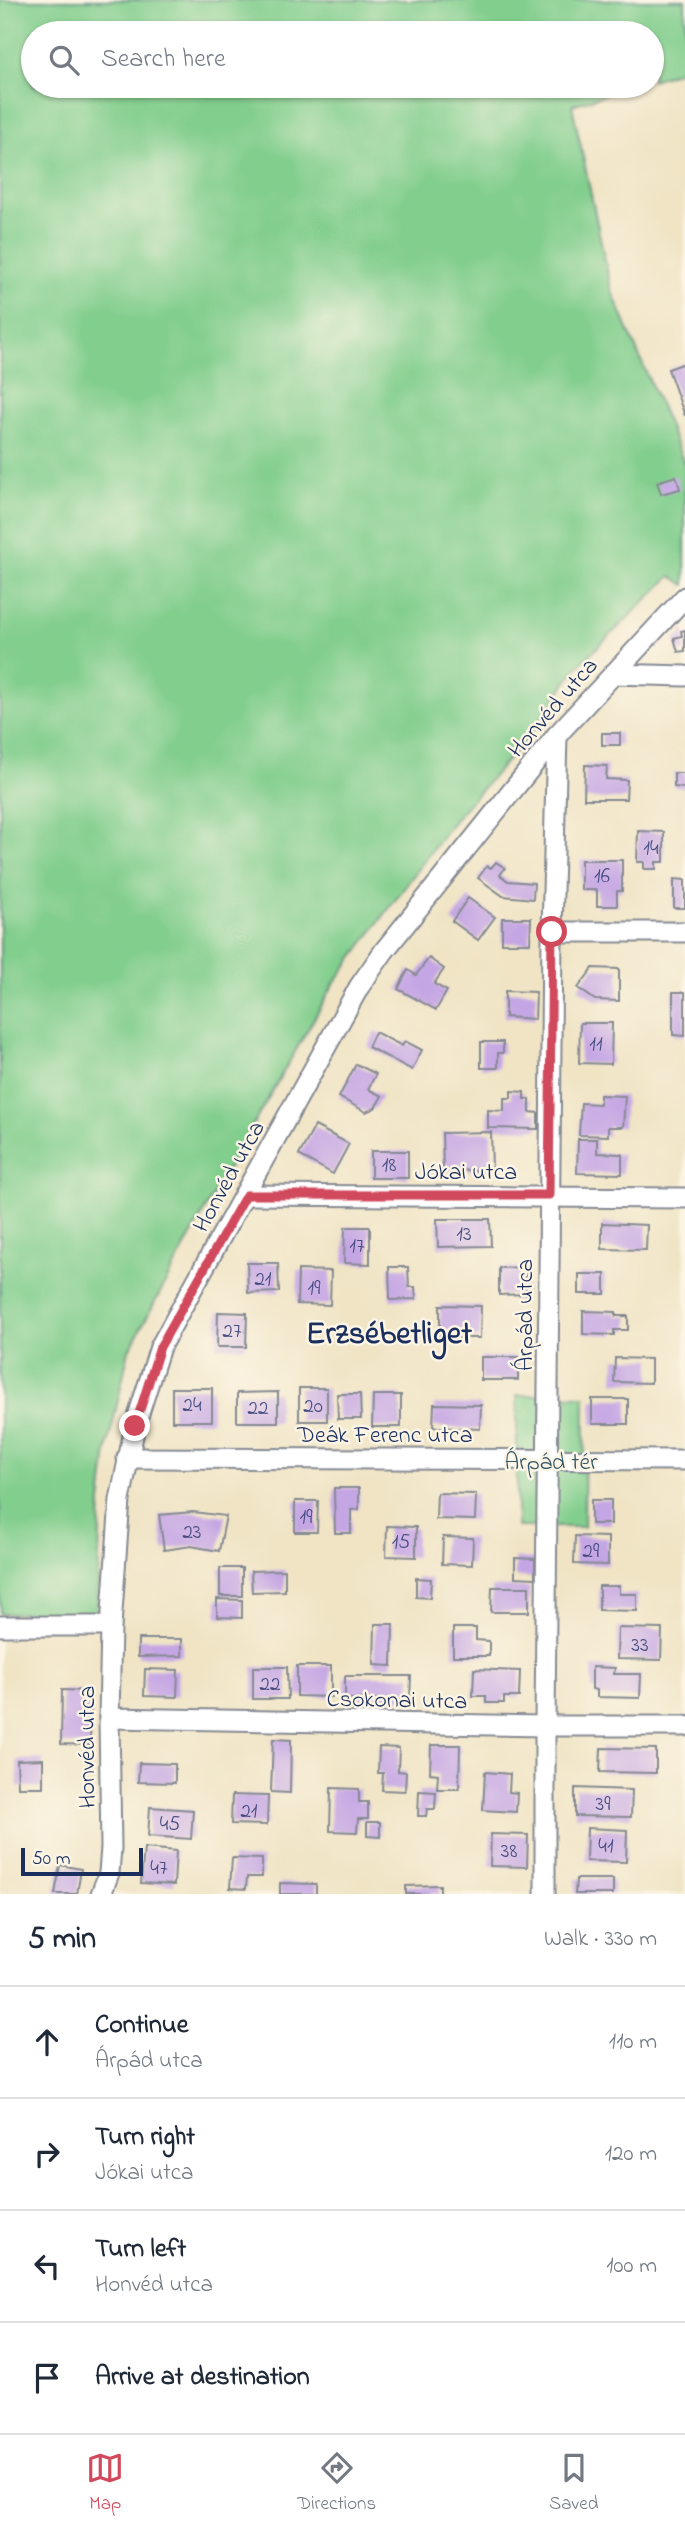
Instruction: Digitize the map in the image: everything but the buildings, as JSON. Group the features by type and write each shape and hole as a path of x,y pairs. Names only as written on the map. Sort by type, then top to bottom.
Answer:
{"street":[{"name":"Honvéd utca","path":"101,1894 109,1873 111,1848 111,1626 120,1500 127,1458 160,1347 359,987 384,951 557,735 685,597"},
{"path":"613,674 685,676"},
{"name":"Árpád utca","path":"545,1894 549,1195 557,735"},
{"path":"552,932 685,932"},
{"name":"Jókai utca","path":"246,1195 685,1198"},
{"name":"Deák Ferenc utca","path":"127,1458 685,1460"},
{"path":"0,1626 111,1626"},
{"name":"Csokonai utca","path":"109,1718 685,1726"}],"green space":[{"path":"0,0 685,0 685,69 664,76 664,21 21,21 21,98 594,98 572,105 611,289 685,465 685,585 671,576 577,667 529,736 455,819 335,982 220,1182 129,1350 107,1450 101,1503 97,1613 0,1614"},
{"name":"Árpád tér","path":"517,1395 585,1396 584,1527 517,1527"}],"district":[{"name":"Erzsébetliget","path":"389,1332"}],"route":[{"path":"135,1426 160,1347 246,1195 549,1195 552,932"}]}
